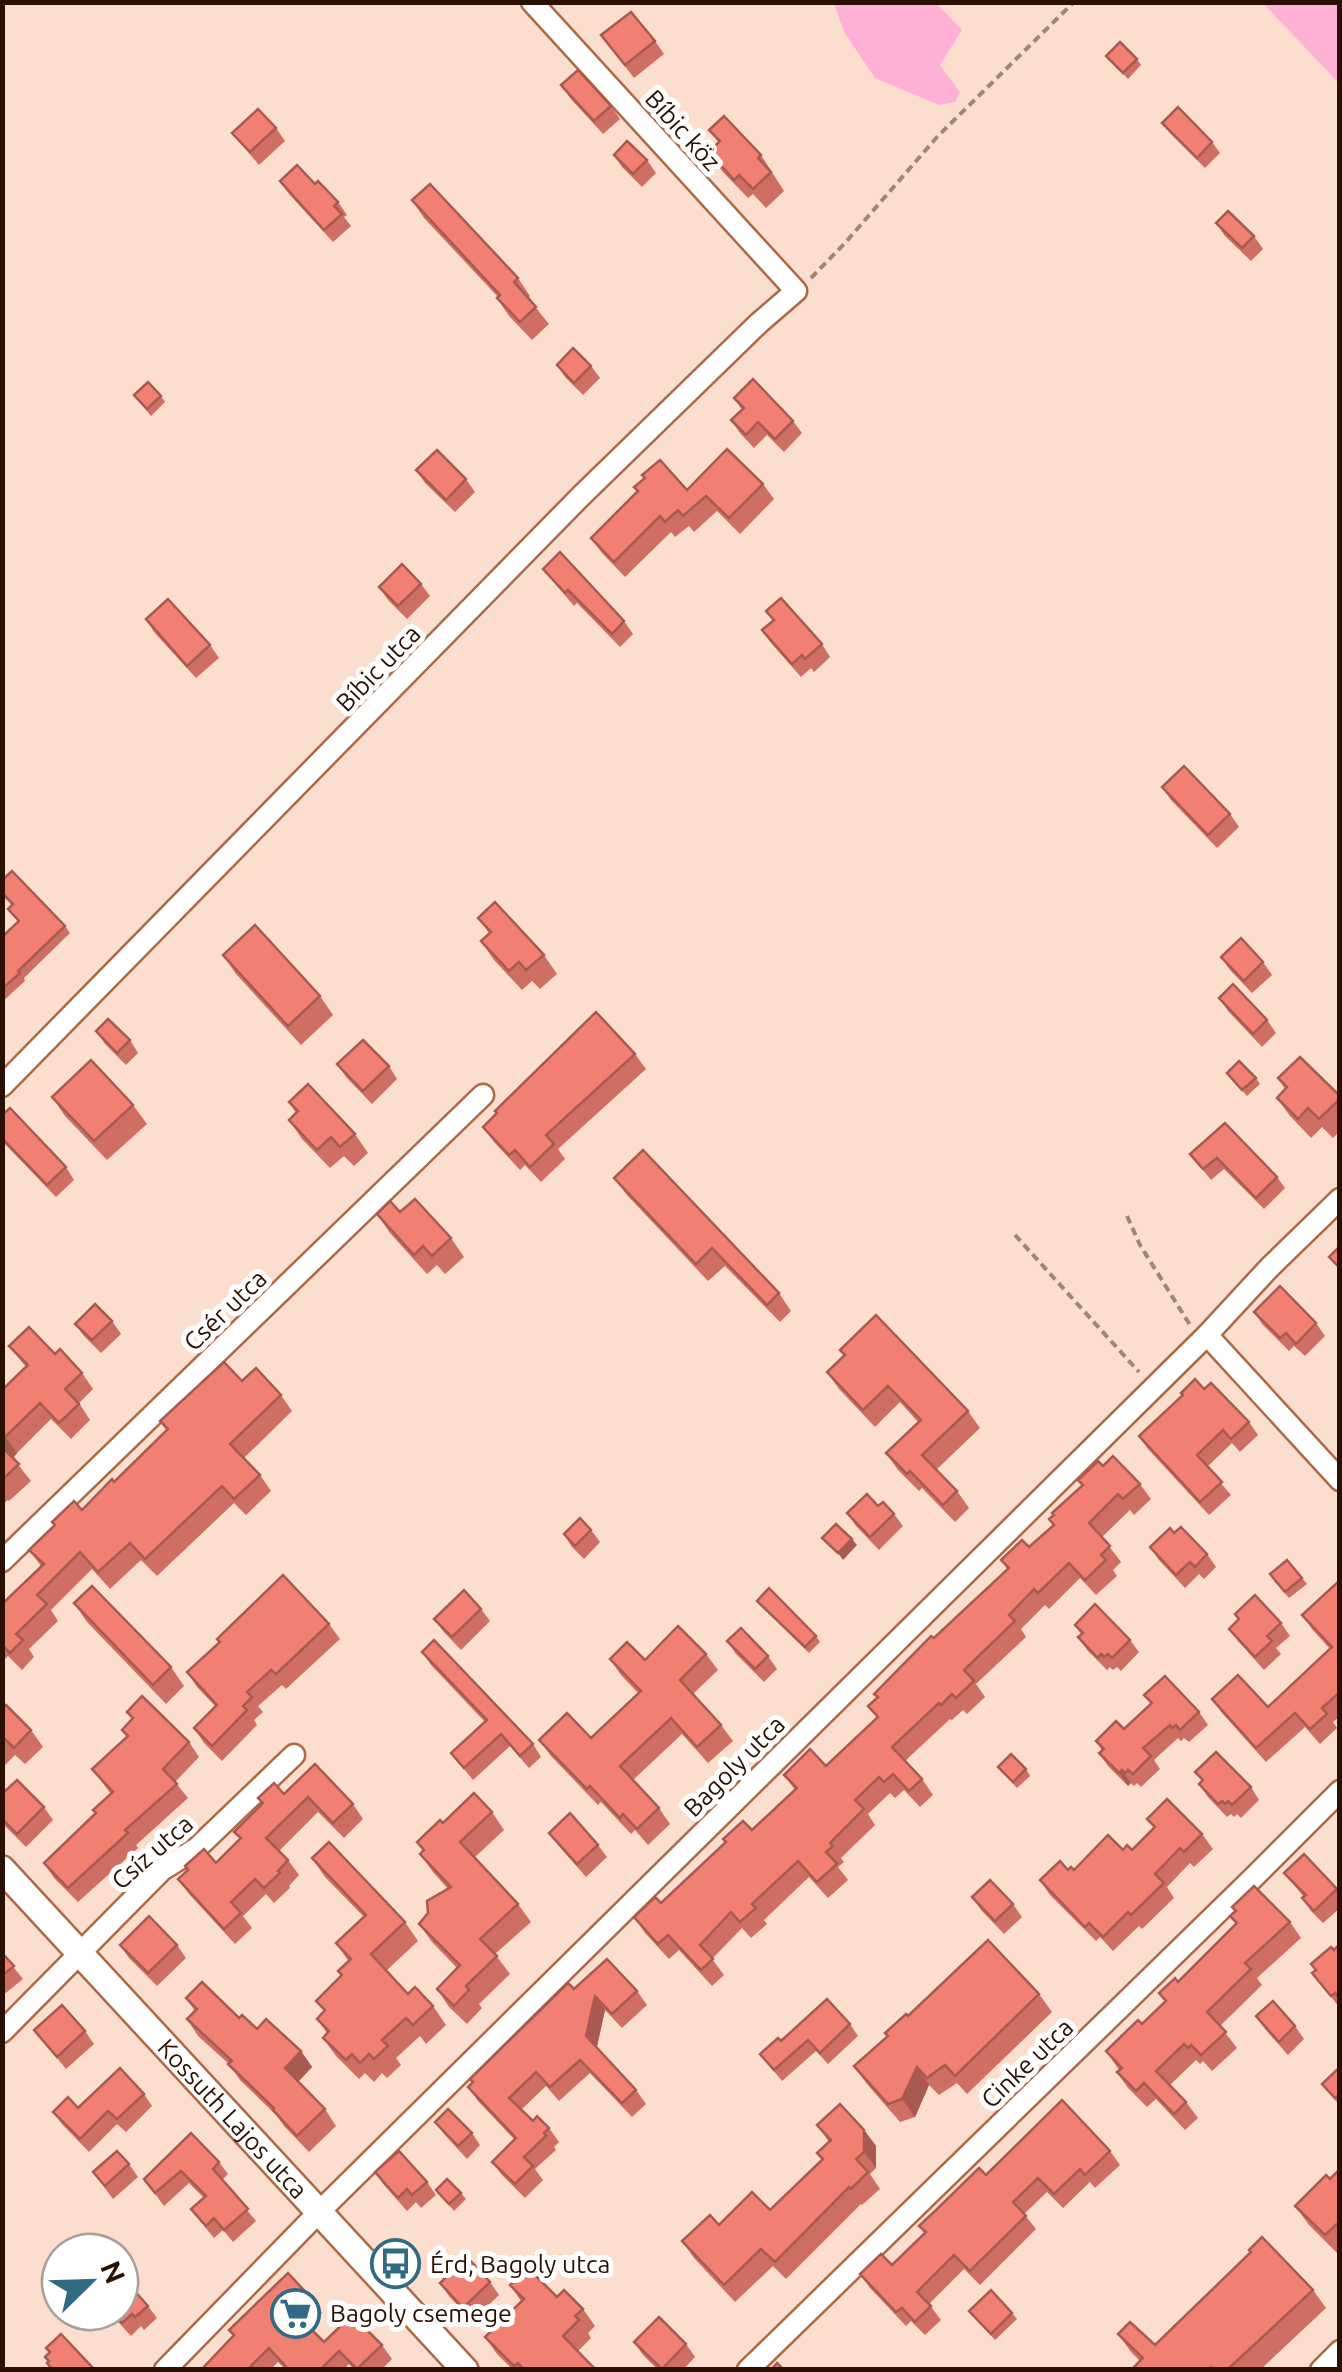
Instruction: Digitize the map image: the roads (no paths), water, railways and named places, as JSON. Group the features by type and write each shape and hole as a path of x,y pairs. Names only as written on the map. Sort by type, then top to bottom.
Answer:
{"street":[{"name":"Bíbic köz","path":"532,2 796,291"},
{"name":"Bíbic utca","path":"2,1086 581,496 796,291"},
{"name":"Csér utca","path":"2,1561 483,1095"},
{"name":"Bagoly utca","path":"164,2370 318,2213 1204,1339 1340,1198"},
{"path":"1204,1339 1340,1480"},
{"name":"Csíz utca","path":"2,2032 162,1870 197,1848 294,1755"},
{"name":"Cinke utca","path":"748,2370 1340,1792"},
{"name":"Kossuth Lajos utca","path":"2,1868 465,2370"},
{"path":"1321,2370 1340,2351"}],"place":[{"name":"Érd, Bagoly utca","path":"395,2264"},
{"name":"Bagoly csemege","path":"295,2313"}]}
